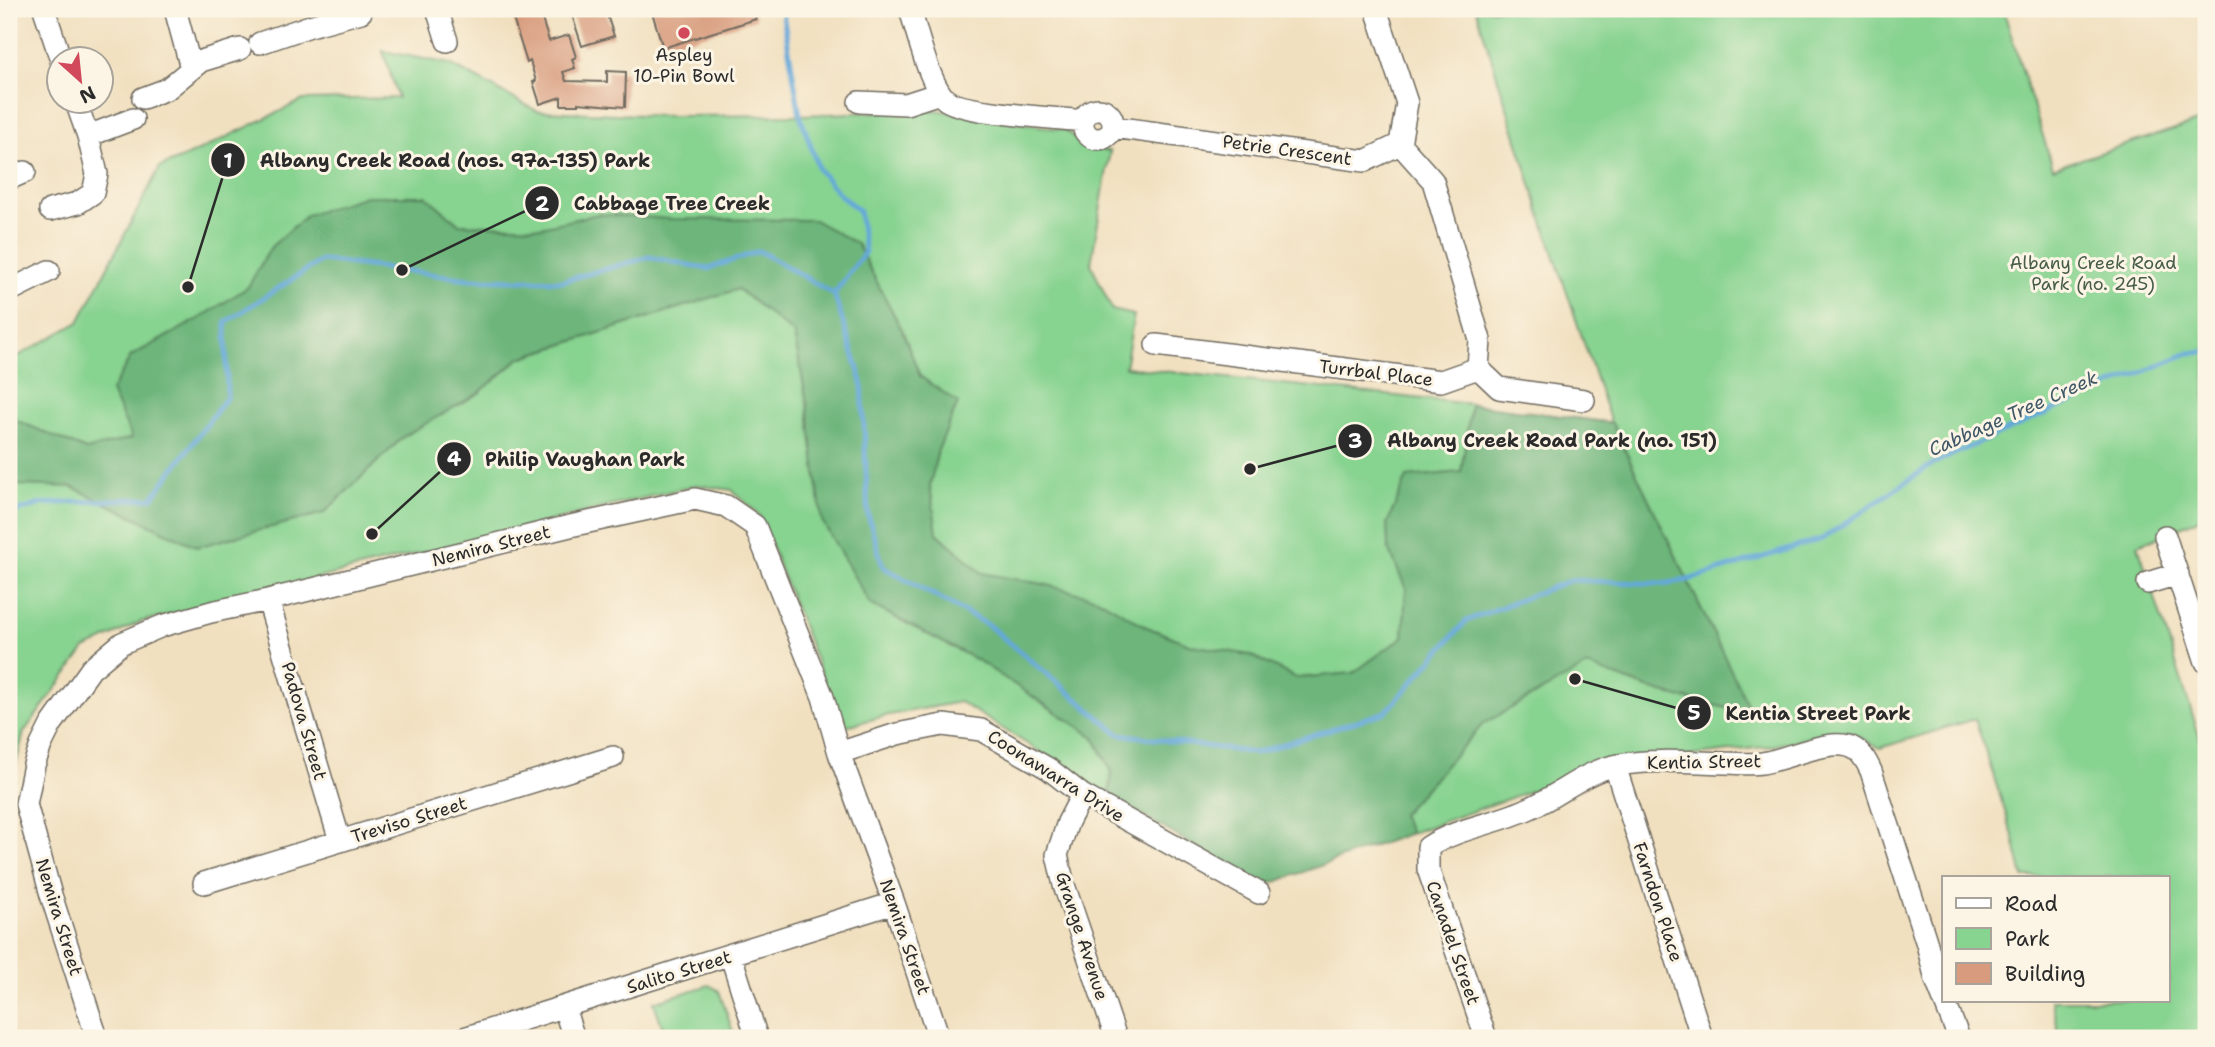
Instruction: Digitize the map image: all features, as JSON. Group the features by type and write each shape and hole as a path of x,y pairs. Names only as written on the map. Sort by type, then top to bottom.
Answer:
{"street":[{"path":"44,9 56,46"},
{"path":"175,9 191,68"},
{"path":"437,9 447,41"},
{"path":"859,102 906,104 940,93 910,9"},
{"path":"1376,9 1407,103 1400,144 1433,181 1480,340 1478,368 1499,388 1584,400"},
{"path":"144,97 167,89 201,61 250,46 308,17 361,12"},
{"name":"Petrie Crescent","path":"940,93 948,102 967,108 1083,121 1089,111 1101,108 1112,118 1113,127 1365,161 1400,144"},
{"path":"50,210 78,203 93,193 97,174 81,116"},
{"path":"88,136 133,119"},
{"path":"9,291 49,271"},
{"name":"Turrbal Place","path":"1156,345 1441,381 1478,368"},
{"name":"Nemira Street","path":"97,1038 51,895 26,804 41,745 51,725 91,669 122,643 162,625 570,526 695,499 726,506 755,526 823,697 839,753 894,903 939,1038"},
{"path":"2165,536 2206,662"},
{"path":"2148,583 2178,574"},
{"name":"Padova Street","path":"268,600 340,841"},
{"name":"Coonawarra Drive","path":"839,753 897,734 943,725 981,730 1049,769 1082,795 1259,893"},
{"name":"Kentia Street","path":"1428,848 1444,836 1534,807 1572,782 1615,766 1657,761 1761,763 1824,746 1840,744 1854,748 1865,758 1871,771 1942,995"},
{"name":"Treviso Street","path":"204,883 613,757"},
{"name":"Farndon Place","path":"1615,766 1702,1038"},
{"name":"Grange Avenue","path":"1082,795 1068,822 1057,855 1064,886 1116,1038"},
{"name":"Canadel Street","path":"1428,848 1428,869 1486,1038"},
{"name":"Salito Street","path":"464,1038 894,903"},
{"path":"731,956 757,1038"},
{"name":"Kentia Street","path":"1945,1002 1959,1038"},
{"path":"564,1007 574,1038"}],"green space":[{"name":"Albany Creek Road Park (no. 245)","path":"1476,9 2003,9 2053,168 2206,119 2206,516 2138,545 2206,757 2206,1038 2060,1038 2051,1002 2170,1002 2170,876 2023,876 2014,839 1975,719 1880,748 1850,732 1827,733 1772,746 1598,767 1411,833 1401,816 883,567 862,382 759,251 562,281 324,513 404,436 479,393 520,358 738,289 794,334 807,402 870,604 979,661 1094,737 1112,772 1109,795 960,702 842,727 759,515 732,490 696,485 140,622 85,649 24,732 9,781 9,361 79,322 160,167 303,100 398,98 383,51 450,64 537,111 668,116 936,110 1065,130 1086,147 1110,151 1091,264 1112,310 1134,315 1125,367 1471,404 1611,423 1539,210"},
{"path":"366,196 426,196 459,224 541,227 598,214 670,219 814,220 857,244 902,330 920,376 958,403 938,450 930,485 937,533 982,573 1043,584 1097,598 1147,627 1192,645 1250,655 1296,678 1353,673 1403,637 1406,589 1388,547 1387,524 1407,477 1461,472 1471,404 1612,423 1752,714 1662,693 1587,666 1483,724 1401,815 1411,833 1262,887 1109,795 1112,772 1094,737 979,661 870,604 822,521 807,403 794,334 738,289 520,358 479,393 404,436 324,513 197,547 72,487 17,485 9,502 9,417 86,450 132,438 111,391 131,356 197,320 248,287 271,247 307,215"},
{"path":"709,985 719,991 735,1038 666,1038 654,1002"}],"building":[{"path":"510,9 552,9 540,13 549,41 569,35 576,57 572,59 575,68 563,72 566,81 607,82 607,71 626,72 625,107 578,103 561,105 561,97 540,104 530,61 527,63"},
{"path":"570,9 605,9 614,36 582,46"},
{"name":"Aspley 10-Pin Bowl","path":"651,9 753,9 756,19 663,48"}],"waterway":[{"path":"782,9 800,115 819,170 840,195 859,211 865,252 834,294"},
{"name":"Cabbage Tree Creek","path":"9,514 41,504 152,498 227,397 226,322 322,260 469,279 562,281 649,257 708,269 759,251 834,294 862,382 868,515 883,567 988,625 1119,734 1255,753 1386,712 1466,621 1571,580 1662,584 1688,580 1822,539 1934,463 2189,353 2206,352"}],"place":[{"name":"Aspley 10-Pin Bowl","path":"684,33"},
{"name":"Cabbage Tree Creek","path":"402,270"},
{"name":"Albany Creek Road (nos. 97a-135) Park","path":"188,287"},
{"name":"Albany Creek Road Park (no. 151)","path":"1250,469"},
{"name":"Philip Vaughan Park","path":"372,534"},
{"name":"Kentia Street Park","path":"1575,679"}]}
